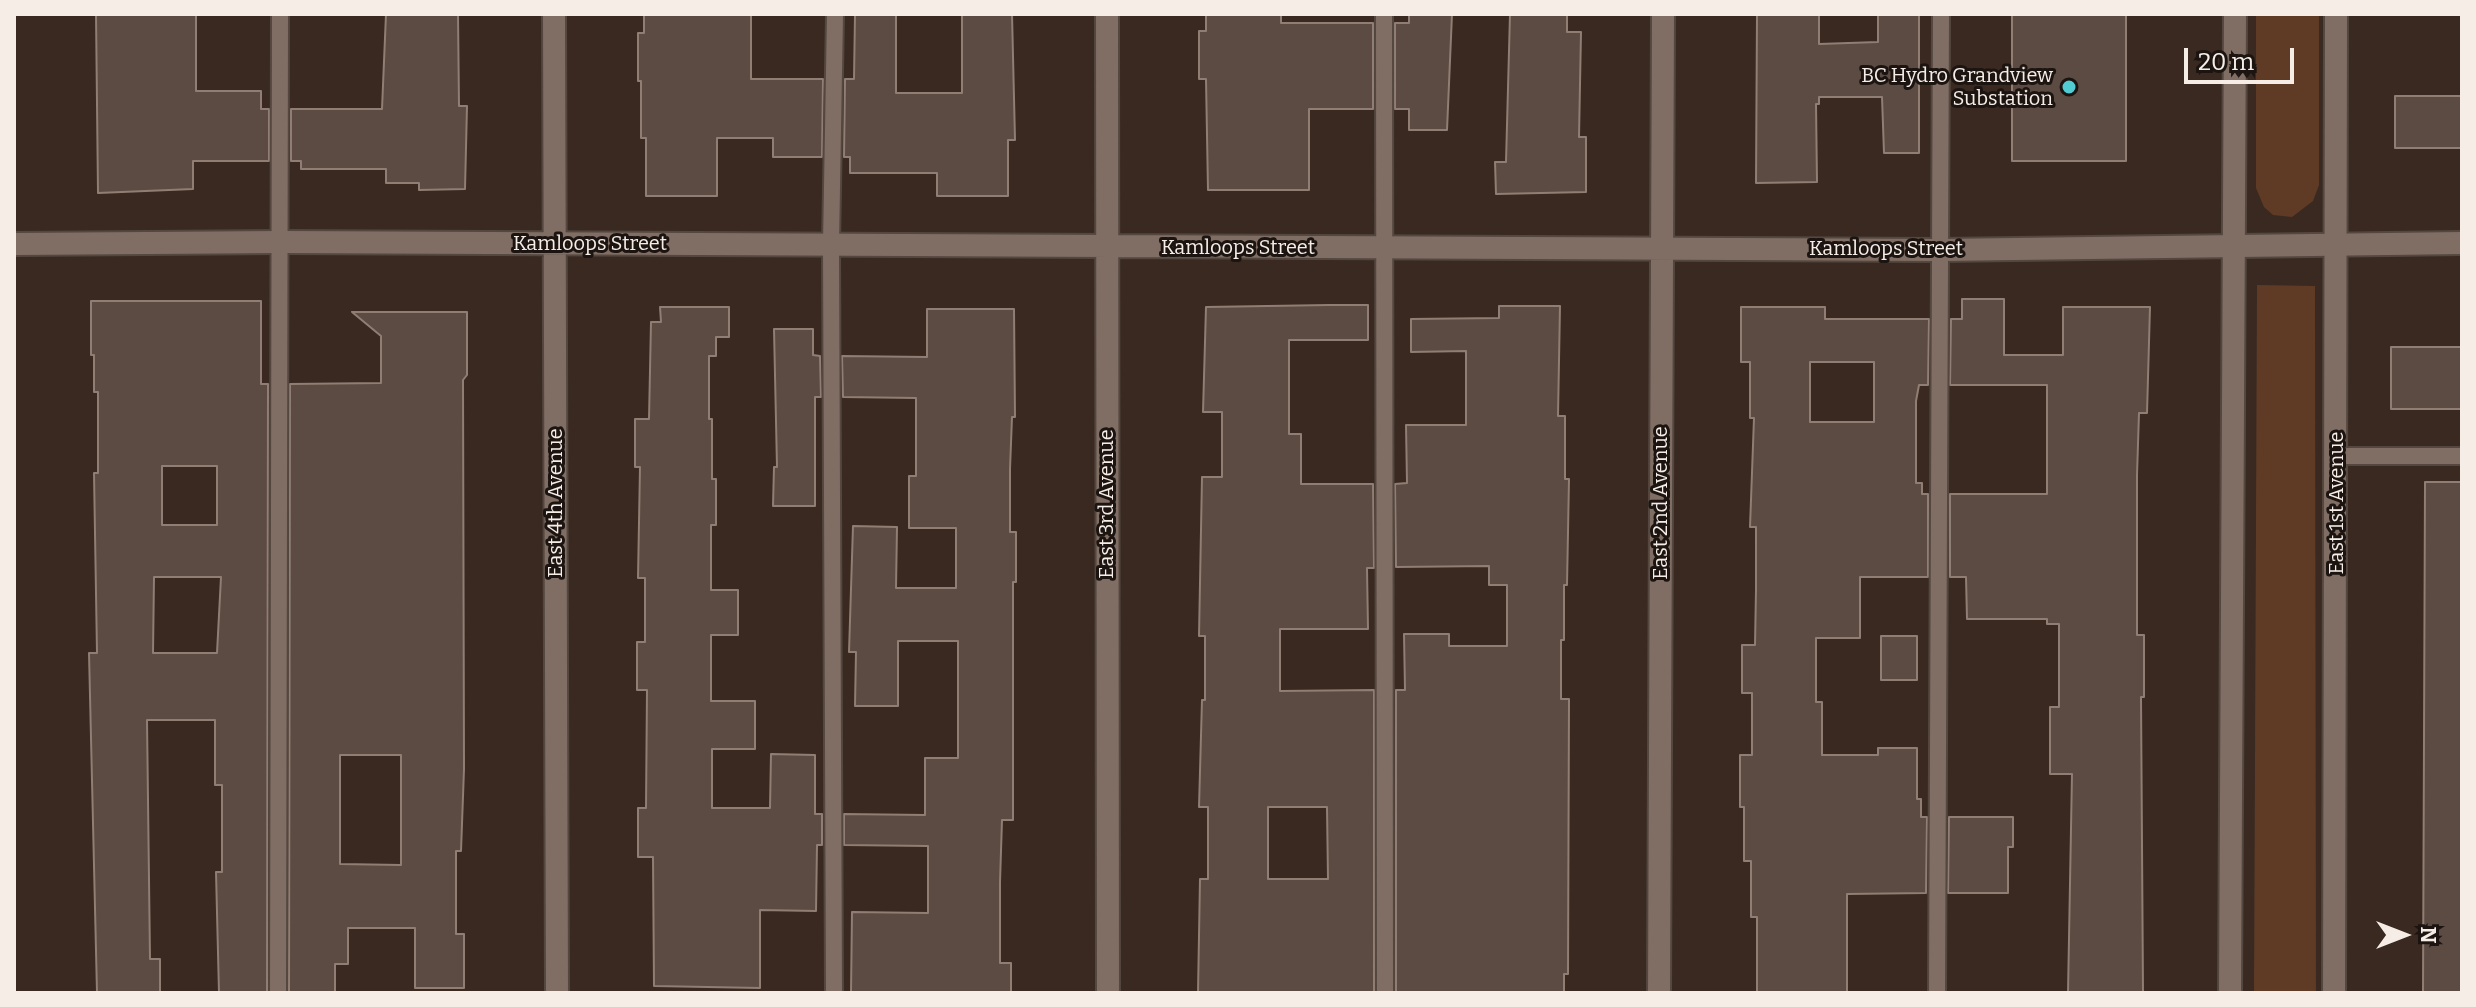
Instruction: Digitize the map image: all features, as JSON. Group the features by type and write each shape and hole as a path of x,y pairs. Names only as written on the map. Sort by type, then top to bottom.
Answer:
{"street":[{"name":"East 4th Avenue","path":"554,14 557,993"},
{"name":"East 3rd Avenue","path":"1107,14 1108,993"},
{"name":"East 2nd Avenue","path":"1659,993 1663,14"},
{"path":"2230,993 2235,14"},
{"name":"East 1st Avenue","path":"2334,993 2338,456 2336,14"},
{"name":"Kamloops Street","path":"14,244 282,242 1941,250 2335,242 2462,243"}],"lane":[{"path":"278,993 282,242 280,14"},
{"path":"834,993 831,245 835,14"},
{"path":"1384,14 1385,993"},
{"path":"1937,993 1941,14"},
{"path":"2338,456 2462,456"}],"shaded area":[{"path":"2256,14 2319,14 2319,185 2313,201 2292,217 2273,215 2264,207 2256,188"},
{"path":"2257,285 2315,286 2316,993 2254,993"}],"building":[{"path":"96,14 196,14 196,91 261,91 261,109 269,109 269,161 193,161 193,189 98,193"},
{"path":"386,14 458,14 459,106 467,106 465,189 419,190 419,183 386,183 386,169 301,169 301,161 291,161 291,109 382,109"},
{"path":"644,14 751,14 751,79 823,79 822,157 773,157 773,138 717,138 717,196 646,196 646,138 641,138 641,81 638,81 638,33 644,33"},
{"path":"855,14 896,14 896,93 962,93 962,14 1012,14 1015,140 1008,140 1008,196 937,196 937,173 850,173 850,157 844,157 845,79 854,79"},
{"path":"1206,14 1281,14 1281,23 1373,23 1373,109 1309,109 1309,190 1208,190 1206,79 1199,79 1199,31 1206,31"},
{"path":"1409,14 1452,14 1447,130 1409,130 1409,109 1395,109 1395,23 1409,23"},
{"path":"1510,14 1567,14 1567,32 1581,32 1579,137 1586,137 1586,192 1496,194 1495,162 1506,162"},
{"path":"1757,14 1819,14 1819,44 1878,42 1878,14 1919,14 1919,153 1884,153 1882,97 1819,97 1819,104 1816,104 1817,182 1756,183"},
{"name":"BC Hydro Grandview Substation","path":"2012,14 2126,14 2126,161 2012,161"},
{"path":"2395,96 2462,96 2462,148 2395,148"},
{"path":"1962,299 2004,299 2004,355 2063,355 2063,307 2150,307 2147,413 2139,413 2137,475 2137,635 2144,635 2144,697 2141,697 2143,993 2068,993 2072,774 2050,774 2050,707 2059,707 2059,624 2047,624 2047,619 1967,619 1966,577 1950,577 1950,494 2047,494 2047,385 1950,385 1951,319 1962,319"},
{"path":"91,301 261,301 261,384 268,384 267,993 219,993 216,872 222,872 222,785 215,785 215,720 147,720 150,959 160,959 160,993 97,993 89,653 97,653 94,473 98,473 98,392 94,392 94,355 91,355","holes":["162,466 217,466 217,525 162,525","154,577 221,577 217,653 153,653"]},
{"path":"1368,305 1368,340 1289,340 1289,434 1301,434 1301,484 1373,484 1374,568 1367,568 1368,629 1280,629 1280,691 1374,690 1374,993 1198,993 1200,879 1208,879 1208,807 1199,807 1202,700 1205,700 1205,636 1199,636 1202,477 1222,477 1222,412 1203,412 1206,307","holes":["1268,807 1327,807 1328,879 1268,879"]},
{"path":"1499,306 1560,306 1558,416 1565,416 1565,479 1569,479 1567,585 1564,585 1564,640 1561,640 1561,699 1569,699 1568,974 1564,974 1564,993 1396,993 1396,690 1405,690 1404,634 1449,634 1449,646 1507,646 1507,585 1489,585 1489,566 1396,567 1395,484 1407,483 1406,425 1466,425 1466,351 1411,352 1411,319 1499,318"},
{"path":"660,307 729,307 729,337 716,337 716,356 709,356 712,479 716,479 716,525 711,525 711,590 738,590 738,635 711,635 711,701 755,701 755,749 712,749 712,808 770,808 771,754 815,755 815,814 822,814 822,845 817,845 816,911 760,910 760,988 654,986 653,857 638,857 638,808 646,808 647,690 637,690 637,642 645,642 645,578 638,578 640,467 635,467 635,419 649,419 651,322 661,322"},
{"path":"1741,307 1825,307 1825,319 1929,319 1928,385 1919,385 1916,401 1916,483 1922,483 1922,494 1928,494 1928,577 1860,577 1860,638 1816,638 1816,702 1822,702 1822,755 1878,755 1878,748 1917,748 1917,799 1921,799 1921,817 1927,817 1926,893 1847,894 1847,993 1757,993 1757,917 1751,917 1751,861 1744,861 1744,807 1740,807 1740,755 1752,755 1752,693 1742,693 1742,645 1755,645 1756,590 1756,527 1750,527 1754,418 1750,418 1750,362 1741,362","holes":["1810,362 1874,362 1874,422 1810,422"]},
{"path":"927,309 1014,309 1015,417 1012,417 1010,469 1010,532 1016,532 1016,582 1013,582 1013,820 1002,820 1000,882 1000,963 1011,963 1011,993 851,993 852,912 928,913 928,846 844,845 844,814 925,815 925,758 958,758 958,641 898,641 898,706 855,706 856,652 849,652 853,526 897,527 896,588 956,588 956,528 909,528 909,476 916,476 916,398 843,397 842,356 927,357"},
{"path":"352,312 467,312 467,375 463,380 464,769 461,851 456,851 456,934 464,934 464,988 415,988 415,928 348,928 348,964 335,964 335,993 289,993 290,384 381,383 381,336","holes":["340,755 401,755 401,865 340,864"]},
{"path":"774,329 813,329 813,355 820,356 821,397 815,397 815,506 773,506 774,467 777,467"},
{"path":"2391,347 2462,347 2462,409 2391,409"},
{"path":"2425,482 2462,482 2462,993 2423,993"},
{"path":"1881,636 1917,636 1917,680 1881,680"},
{"path":"1949,817 2013,817 2013,847 2008,847 2008,893 1948,893"}],"place":[{"name":"BC Hydro Grandview Substation","path":"2069,87"}]}
